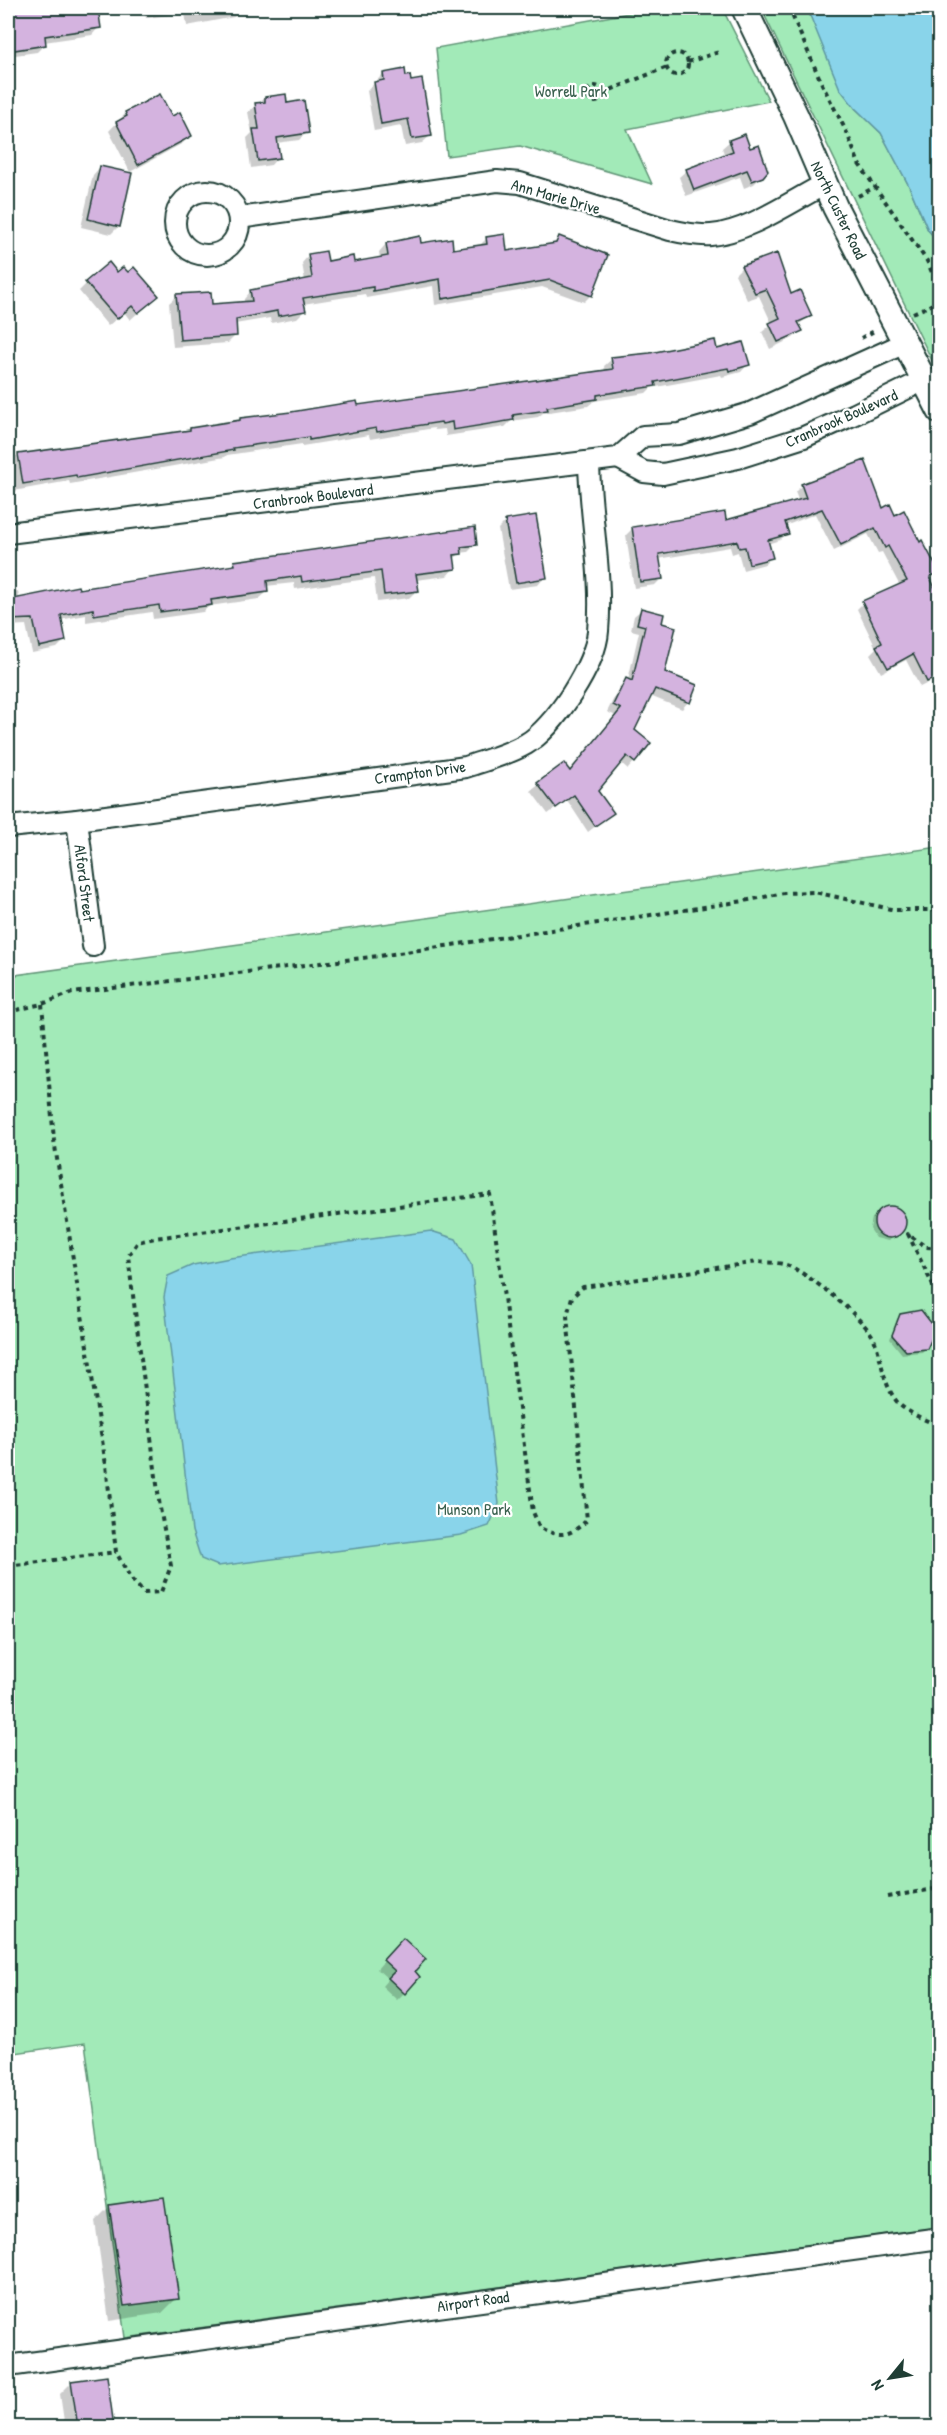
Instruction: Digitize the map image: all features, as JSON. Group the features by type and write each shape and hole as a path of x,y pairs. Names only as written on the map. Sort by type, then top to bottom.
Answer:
{"street":[{"name":"North Custer Road","path":"744,8 796,116 825,184 939,411"},
{"name":"Ann Marie Drive","path":"239,218 497,181 520,183 670,230 691,235 712,235 746,225 825,184"},
{"path":"618,458 643,436 679,434 750,413 905,343"},
{"name":"Cranbrook Boulevard","path":"8,533 618,458 644,472 663,474 738,458 804,437 924,380"},
{"name":"Crampton Drive","path":"8,827 77,820 466,767 528,743 553,720 568,699 583,674 598,634 600,592 588,462"},
{"name":"Alford Street","path":"77,820 93,946"},
{"name":"Airport Road","path":"8,2366 939,2238"}],"path":[{"path":"789,8 859,164 927,261 939,291"},
{"path":"688,62 719,52"},
{"path":"675,53 682,54 688,62 687,69 681,74 674,74 667,67 667,60 675,53"},
{"path":"603,93 598,87 593,86 587,91 587,96 590,101 595,102 602,98 603,93 667,67"},
{"path":"858,196 875,187"},
{"path":"913,313 939,301"},
{"path":"861,338 882,328"},
{"path":"8,1012 42,1004 72,993 379,956 784,893 814,892 895,910 939,910"},
{"path":"42,1004 54,1140 106,1465 116,1552 131,1579 144,1593 161,1592 171,1566 160,1508 128,1256 138,1242 155,1238 490,1194 533,1512 540,1528 556,1536 576,1531 587,1520 567,1316 572,1297 583,1287 758,1262 785,1264 813,1280 856,1318 873,1338 890,1389 900,1405 939,1427"},
{"path":"939,1248 926,1246 908,1234 939,1300"},
{"path":"8,1566 116,1552"},
{"path":"887,1897 939,1888"}],"green space":[{"name":"Worrell Park","path":"656,8 722,8 769,101 627,129 652,184 520,146 447,156 436,48"},
{"path":"761,8 807,8 855,108 881,133 909,186 928,230 939,242 939,375"},
{"name":"Munson Park","path":"939,847 939,2227 125,2338 85,2043 8,2054 8,976"}],"water":[{"path":"807,8 939,8 939,242 928,230 909,186 881,133 855,108 840,89"},
{"path":"431,1231 456,1239 471,1265 499,1504 489,1526 461,1535 218,1566 201,1559 192,1531 164,1297 168,1276 193,1265 230,1258"}],"building":[{"path":"8,8 98,8 101,28 45,36 46,45 8,51"},
{"path":"405,69 406,76 410,75 411,81 422,79 432,136 412,139 408,119 381,124 374,82 384,80 383,73"},
{"path":"160,94 172,116 180,112 192,136 138,165 116,122 127,116 125,112"},
{"path":"286,94 287,103 304,100 309,133 277,138 280,158 258,161 253,129 259,129 255,103 265,102 265,97"},
{"path":"745,134 750,148 759,145 768,171 763,177 752,181 747,170 694,190 686,169 733,151 729,140"},
{"path":"100,166 132,173 120,227 88,219"},
{"path":"505,234 507,251 556,243 559,236 608,255 592,296 550,280 442,299 440,279 373,291 373,287 303,298 306,311 278,316 277,311 236,319 237,336 180,340 176,294 211,292 212,304 252,301 250,290 312,278 308,254 326,251 328,261 353,256 354,262 388,256 386,243 420,236 421,243 452,238 453,249 487,244 486,237"},
{"path":"777,253 791,294 800,290 812,316 798,322 803,331 778,342 769,323 780,318 766,289 755,293 741,266"},
{"path":"109,262 117,272 123,267 128,272 134,267 159,296 138,313 132,306 117,319 85,282"},
{"path":"715,340 717,349 743,342 750,365 729,371 728,368 655,382 656,386 597,395 597,399 513,415 514,420 453,430 452,422 377,432 376,428 309,440 309,437 233,448 234,450 77,478 76,475 23,484 18,454 190,430 190,428 240,420 240,418 357,401 358,405 613,369 611,357 650,353"},
{"path":"865,460 883,508 890,504 895,515 904,510 939,572 930,577 939,597 939,676 927,682 913,654 888,668 876,646 882,643 862,601 907,581 888,546 885,548 875,528 841,545 822,509 785,522 789,534 768,540 773,558 749,564 745,547 739,548 737,541 659,554 663,579 640,582 632,527 725,512 726,520 806,498 801,484"},
{"path":"536,515 547,578 516,583 505,520"},
{"path":"475,527 477,545 461,547 462,554 454,555 456,569 416,574 419,591 384,595 381,571 302,582 301,576 267,581 268,592 211,600 212,605 160,612 159,605 94,615 93,609 61,615 66,641 39,647 33,619 8,620 8,600 78,586 79,589 235,565 234,561"},
{"path":"641,608 664,614 662,623 676,627 665,672 697,685 690,703 655,689 635,730 651,743 635,763 627,756 598,791 614,813 595,826 574,795 556,808 537,783 564,763 570,771 621,709 613,705 626,678 632,681 645,626 637,624"},
{"path":"890,1206 901,1211 906,1222 901,1233 890,1238 879,1233 874,1222 879,1211"},
{"path":"921,1310 936,1329 927,1349 906,1351 892,1335 900,1314"},
{"path":"403,1938 426,1959 415,1971 420,1977 405,1994 388,1978 395,1971 383,1960"},
{"path":"164,2197 179,2299 124,2306 109,2205"},
{"path":"107,2376 114,2427 78,2427 71,2381"}]}
